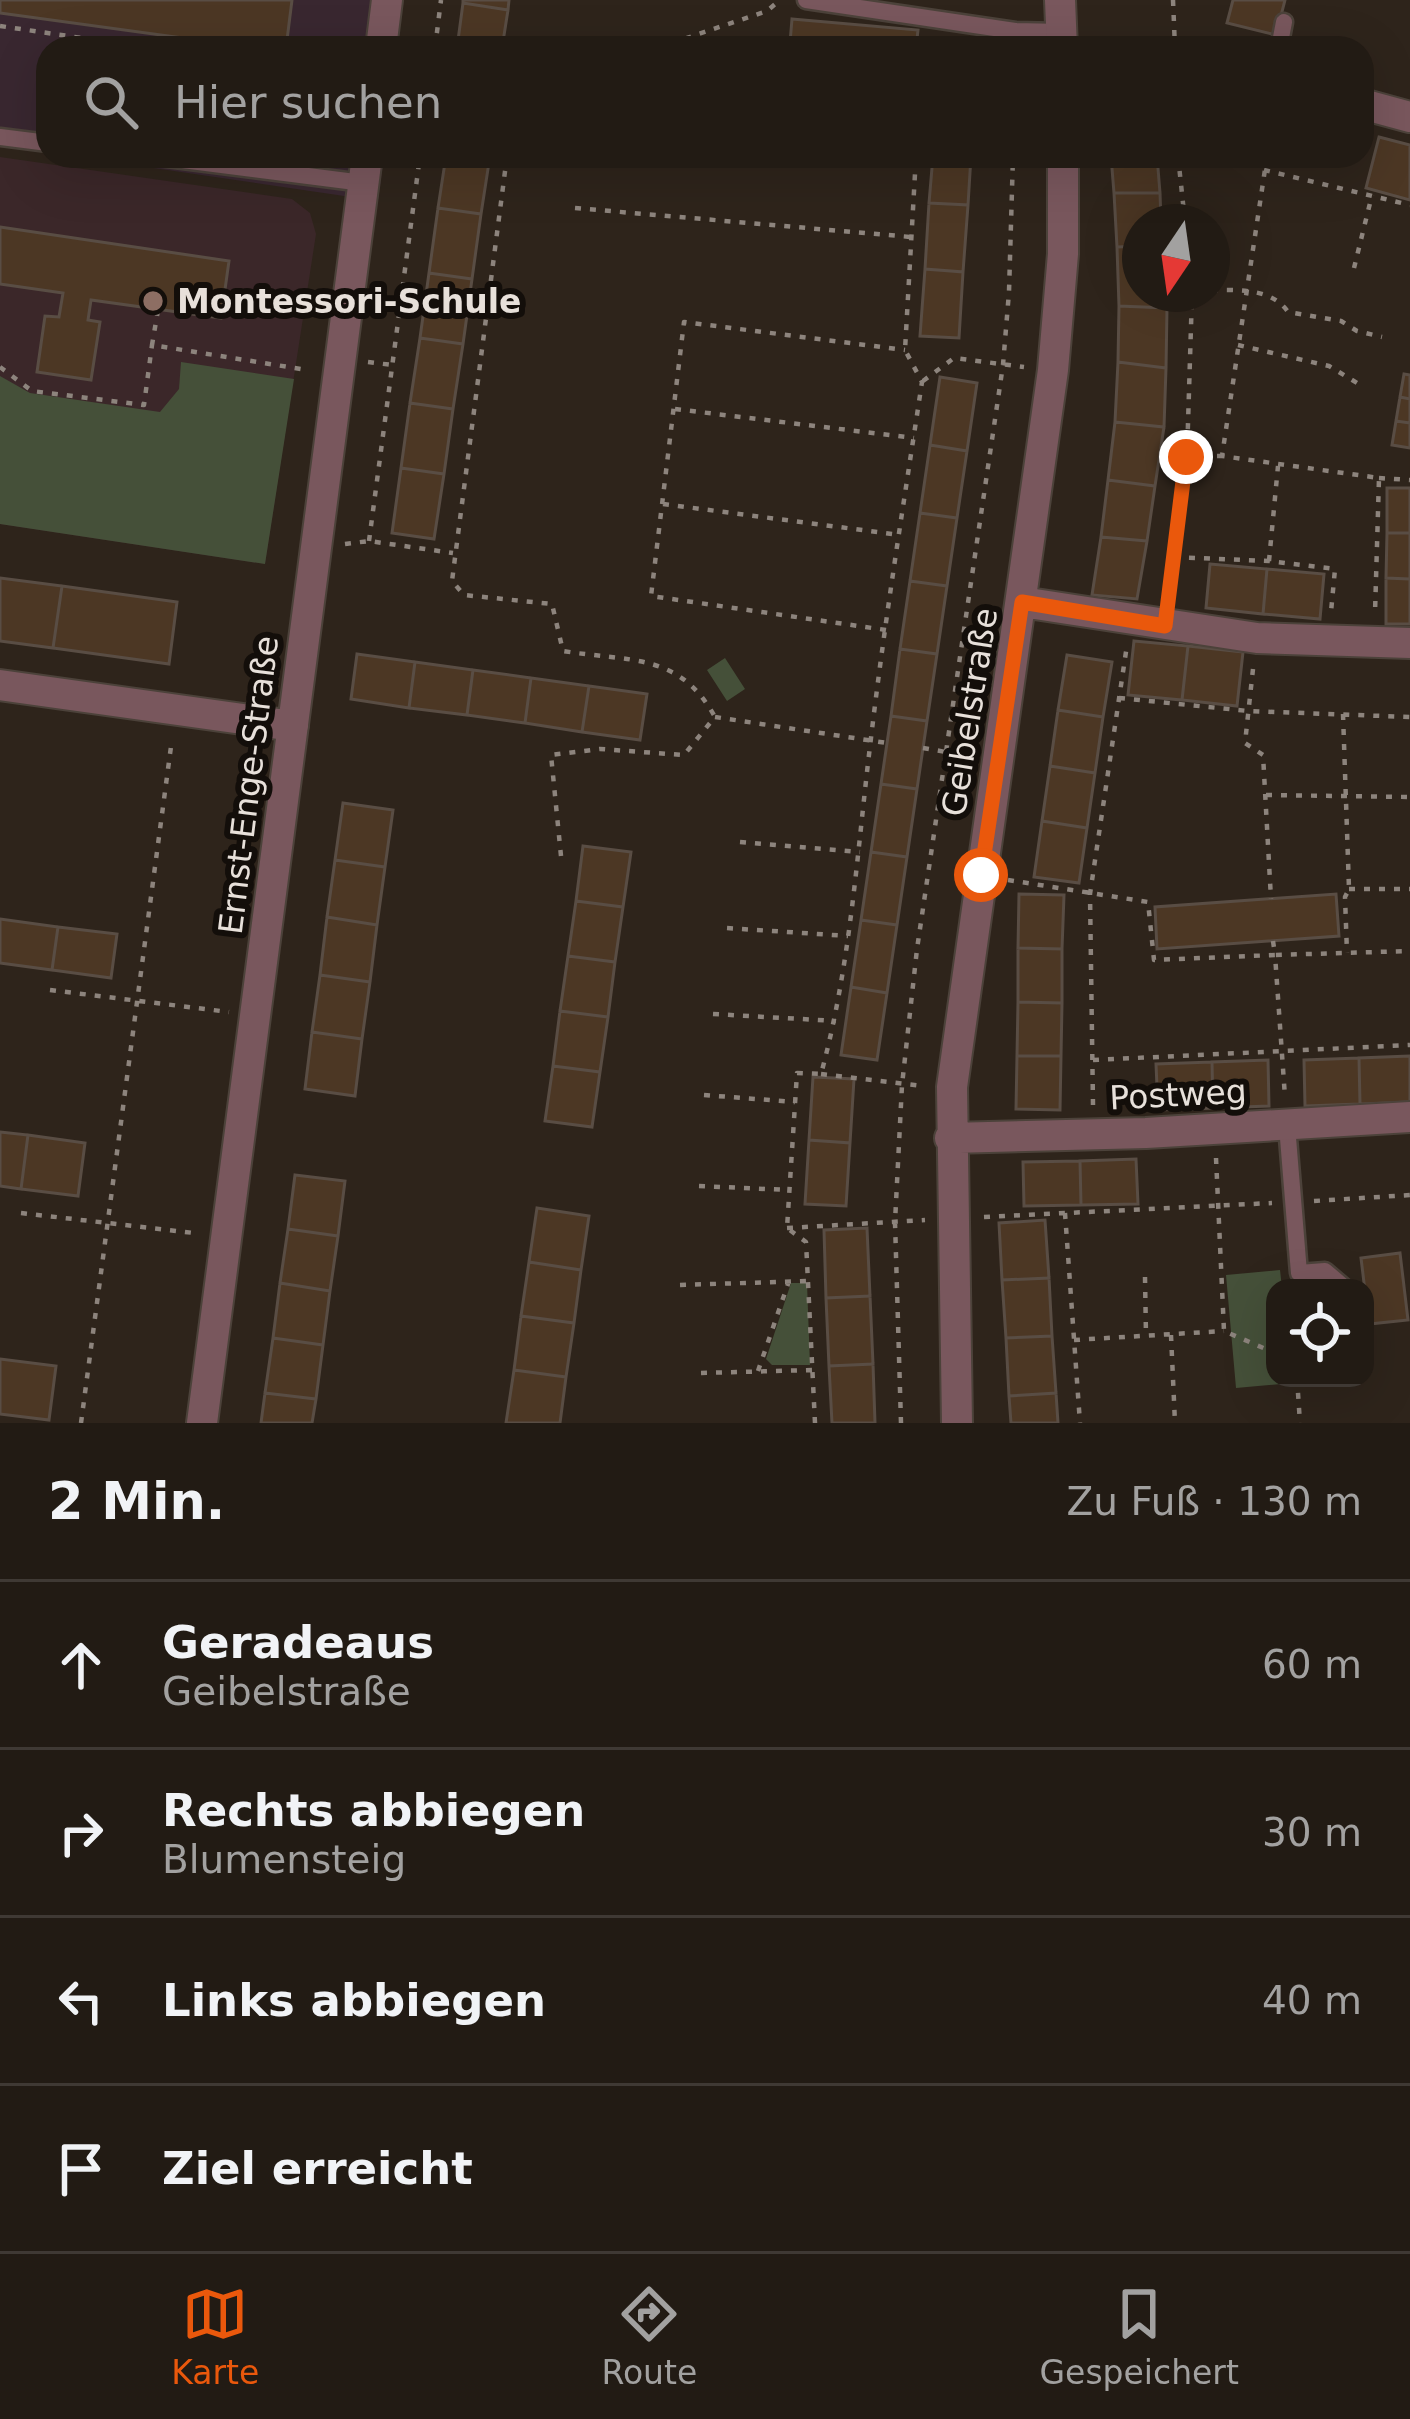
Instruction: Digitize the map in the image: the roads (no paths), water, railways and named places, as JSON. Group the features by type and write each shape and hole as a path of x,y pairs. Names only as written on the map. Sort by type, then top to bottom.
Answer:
{"street":[{"path":"382,36 387,0"},
{"path":"1060,0 1061,36"},
{"path":"1374,107 1410,117"},
{"name":"Geibelstraße","path":"957,1423 952,1087 1053,370 1063,254 1063,168"},
{"name":"Ernst-Enge-Straße","path":"202,1423 365,170"},
{"path":"1022,602 1257,638 1410,643"},
{"path":"0,685 292,726"},
{"name":"Postweg","path":"950,1138 1288,1131 1410,1117"}],"lane":[{"path":"806,0 1041,36"},
{"path":"1281,36 1284,22"},
{"path":"0,136 36,141"},
{"path":"334,168 365,170"},
{"path":"1288,1131 1299,1274 1325,1271 1334,1279"}],"place":[{"name":"Montessori-Schule","path":"153,301"}]}
